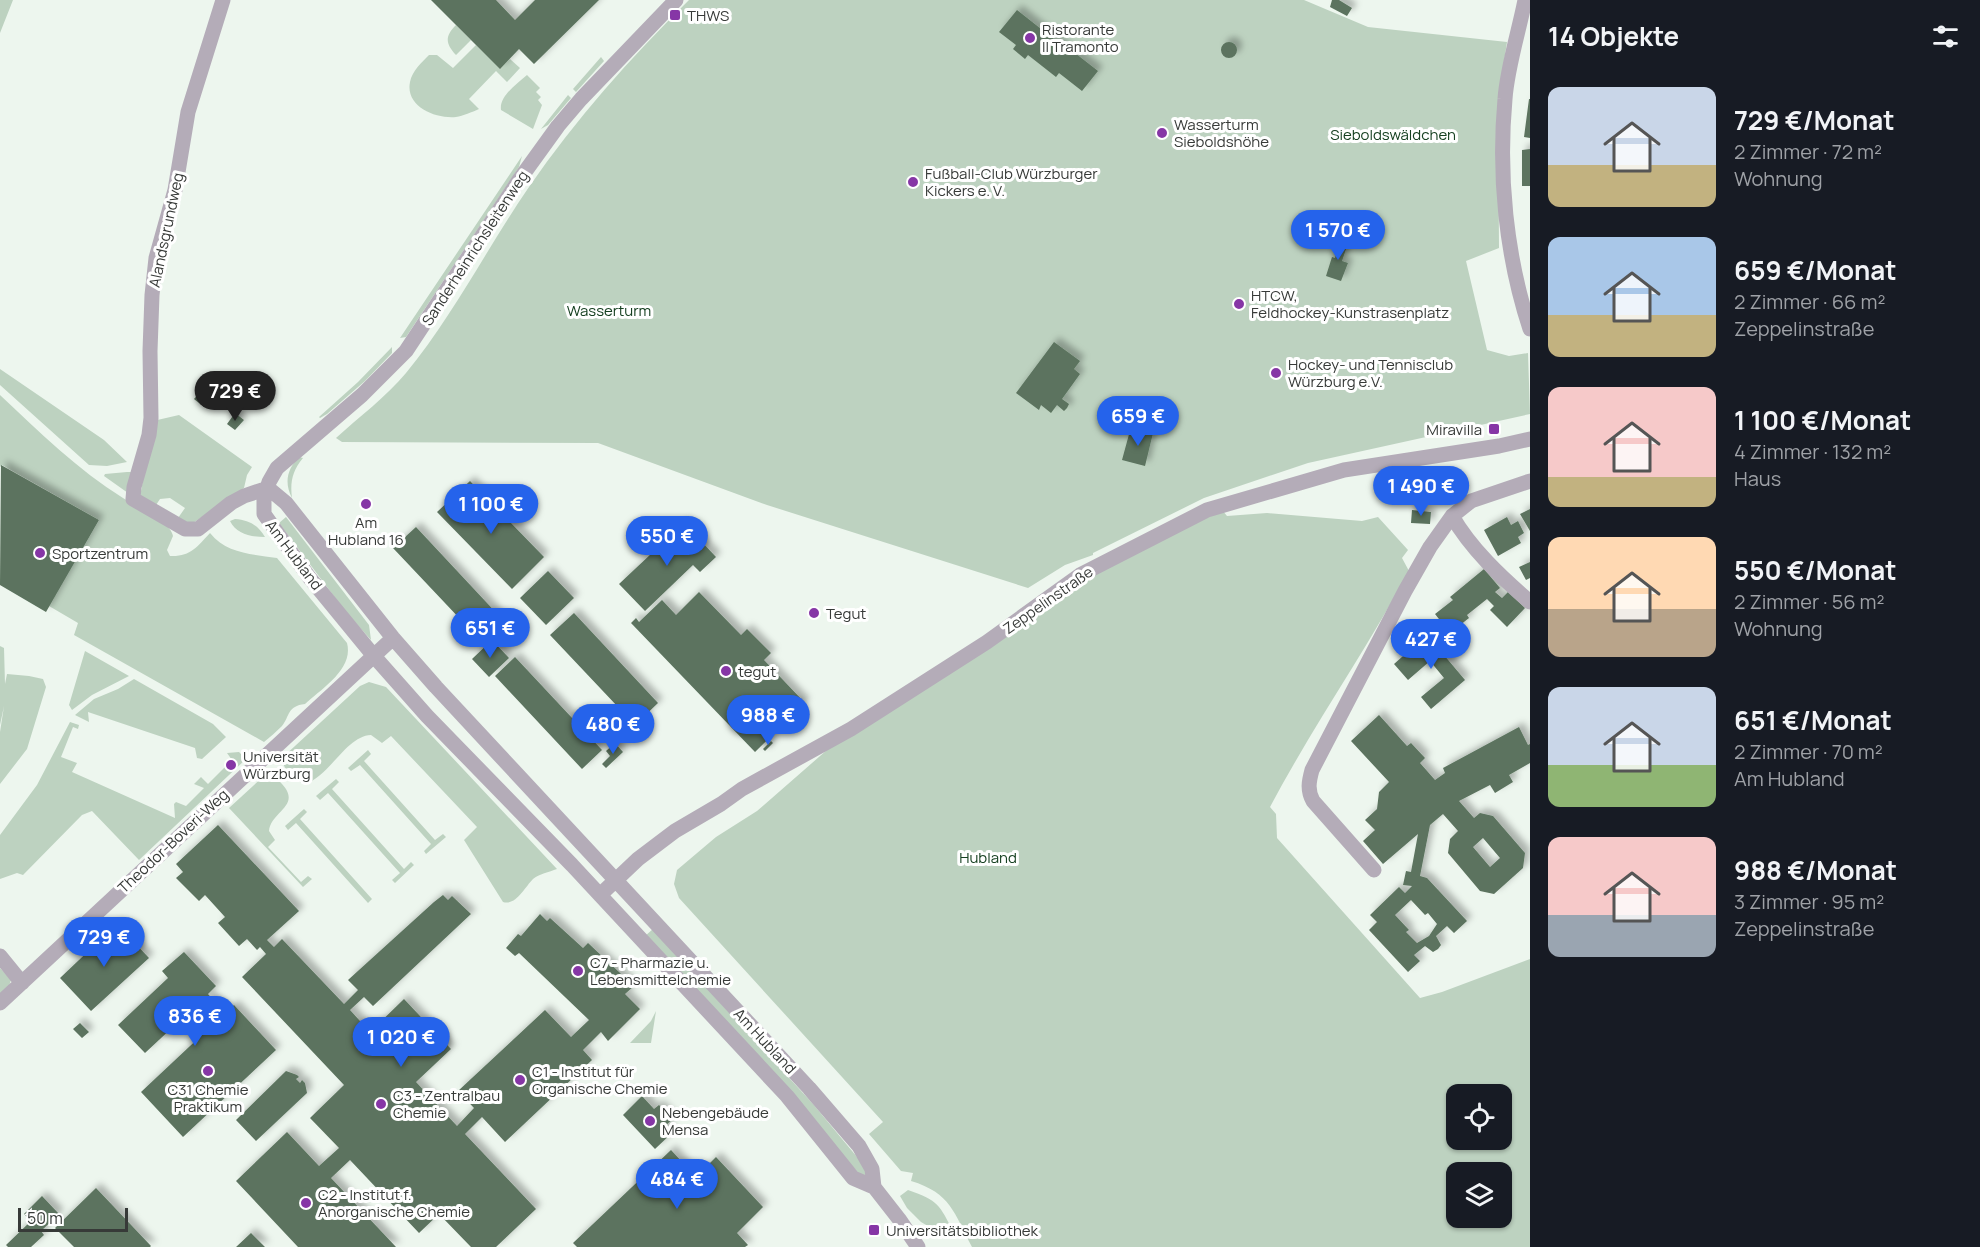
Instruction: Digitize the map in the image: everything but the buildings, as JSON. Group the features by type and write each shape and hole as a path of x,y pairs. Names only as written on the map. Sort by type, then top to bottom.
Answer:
{"street":[{"name":"Alandsgrundweg","path":"223,0 188,112 175,190 156,258 150,339 151,418 149,435 134,487 133,500 184,529 198,529 231,503 268,488"},
{"name":"Sanderheinrichsleitenweg","path":"268,488 272,474 282,462 362,395 406,351 519,180 558,126 676,0"},
{"path":"1525,0 1505,97 1503,152 1506,220 1519,295 1530,329"},
{"name":"Zeppelinstraße","path":"615,879 675,831 742,789 861,723 987,642 1080,575 1208,510 1344,470 1499,446 1530,439"},
{"path":"1374,870 1313,801 1309,794 1312,770 1405,591 1430,547 1452,516 1471,501 1530,481"},
{"name":"Am Hubland","path":"874,1187 872,1169 859,1146 809,1088 436,687 393,638 286,503 268,488 262,507 267,520 309,577 374,655 427,716 600,895 787,1096 854,1178 874,1187 918,1247"},
{"path":"1452,516 1462,534 1505,580 1530,602"},
{"name":"Theodor-Boveri-Weg","path":"0,1003 393,638"},
{"path":"600,895 615,879"},
{"path":"0,956 22,983"}],"green space":[{"path":"0,0 13,0 0,33"},
{"path":"689,0 1304,0 1368,27 1507,42 1498,102 1499,248 1466,261 1487,350 1509,356 1528,353 1530,414 1308,463 1204,498 1093,555 1065,565 1028,588 767,505 598,443 342,442 336,438 381,399 406,373 439,328 529,187 566,137 625,67"},
{"path":"456,25 471,40 456,55 448,43 448,36"},
{"path":"476,45 500,68 510,59 520,68 507,82 496,71 469,99 479,109 465,115 439,116 417,104 412,98 410,82 415,70 429,55 437,55 453,68"},
{"path":"601,57 604,61 576,92 573,89"},
{"path":"527,75 540,88 536,92 541,97 538,100 542,105 533,129 501,110 506,95"},
{"path":"568,95 571,98 548,125 541,129"},
{"path":"522,156 519,167 406,337 400,338"},
{"path":"392,347 392,353 365,381 327,414 319,417 358,382"},
{"path":"0,369 104,440 127,462 107,466 89,465 0,385"},
{"path":"0,395 90,475 166,525 173,536 167,550 170,556 188,553 210,533 232,549 277,558 347,643 346,661 335,678 305,704 292,709 282,726 264,742 74,635 78,623 49,606 99,520 2,465 0,467"},
{"path":"179,415 252,467 247,475 244,488 187,525 178,518 185,508 170,498 160,499 154,508 140,497 153,421"},
{"path":"299,457 303,458 293,477 292,498 288,487 288,476"},
{"path":"133,472 128,493 104,476 105,474"},
{"name":"Hubland","path":"1218,505 1227,516 1267,513 1362,521 1378,517 1408,550 1402,558 1409,571 1270,807 1276,814 1277,838 1420,998 1530,959 1530,1247 972,1247 955,1214 943,1198 911,1181 913,1173 901,1171 869,1134 883,1122 679,898 674,884 677,870 716,837 757,811 851,729 1038,605"},
{"path":"286,517 369,625 371,640 345,611 279,523"},
{"path":"235,519 253,524 265,537 240,532 230,521"},
{"path":"0,646 4,648 5,684 7,674 43,679 46,687 27,749 0,784 0,732 4,706 0,725"},
{"path":"85,651 129,676 92,695 72,710 69,705"},
{"path":"134,679 213,724 226,737 202,759 197,758 195,748 88,712 89,722 75,715 94,699"},
{"path":"369,682 386,687 557,869 535,877 516,899 503,902 464,840 477,827 391,736 382,743 371,735 362,737 314,780 305,784 290,774 284,767 282,758 360,686"},
{"path":"70,722 79,725 78,729 73,727 61,757 77,763 72,772 175,818 174,804 176,802 186,806 204,788 194,784 201,777 208,784 232,760 227,753 239,752 246,759 139,860 92,811 82,815 23,875 17,873 0,879 0,835 37,785"},
{"path":"368,750 371,754 364,761 435,840 443,834 446,837 426,854 424,851 431,844 360,765 351,771 348,768"},
{"path":"266,774 280,782 289,798 271,824 269,831 275,840 268,847 301,882 308,876 312,879 303,887 229,808"},
{"path":"336,779 339,782 332,789 404,869 411,862 414,865 395,883 392,880 400,873 328,793 320,800 316,796"},
{"path":"304,809 307,812 300,819 372,899 368,903 296,823 288,830 285,826"},
{"path":"653,929 813,1104 867,1169 867,1174 862,1177 645,936"},
{"path":"0,968 11,980 9,986 0,995"},
{"path":"656,1011 651,1043 630,1043 651,1021"},
{"path":"908,1190 926,1197 937,1205 954,1233 947,1237 921,1222 907,1208 900,1196"}],"place":[{"name":"THWS","path":"675,15"},
{"name":"Ristorante Il Tramonto","path":"1030,38"},
{"name":"Wasserturm Sieboldshöhe","path":"1162,133"},
{"name":"Fußball-Club Würzburger Kickers e. V.","path":"913,182"},
{"name":"HTCW, Feldhockey-Kunstrasenplatz","path":"1239,304"},
{"name":"Hockey- und Tennisclub Würzburg e.V.","path":"1276,373"},
{"name":"Miravilla","path":"1494,429"},
{"name":"Am Hubland 16","path":"366,504"},
{"name":"Sportzentrum","path":"40,553"},
{"name":"Tegut","path":"814,613"},
{"name":"tegut","path":"726,671"},
{"name":"Universität Würzburg","path":"231,765"},
{"name":"C7 - Pharmazie u. Lebensmittelchemie","path":"578,971"},
{"name":"C31 Chemie Praktikum","path":"208,1071"},
{"name":"C1 - Institut für Organische Chemie","path":"520,1080"},
{"name":"C3 - Zentralbau Chemie","path":"381,1104"},
{"name":"Nebengebäude Mensa","path":"650,1121"},
{"name":"C2 - Institut f. Anorganische Chemie","path":"306,1203"},
{"name":"Universitätsbibliothek","path":"874,1230"}],"park label":[{"name":"Sieboldswäldchen","path":"1393,134"},
{"name":"Wasserturm","path":"609,310"}]}
